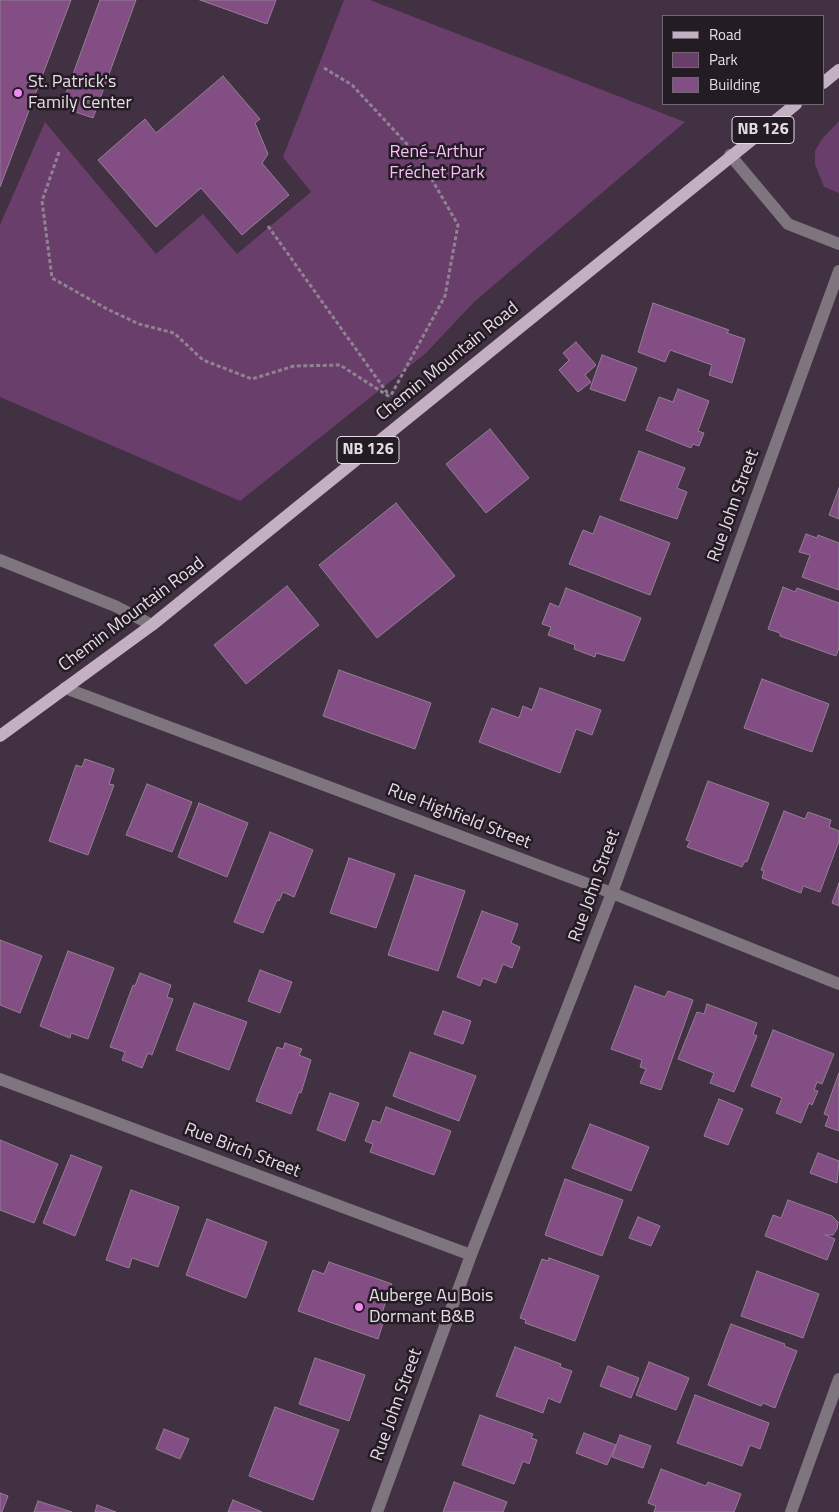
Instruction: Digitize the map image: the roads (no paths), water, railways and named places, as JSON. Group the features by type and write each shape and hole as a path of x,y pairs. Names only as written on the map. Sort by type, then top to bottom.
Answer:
{"main road":[{"path":"824,82 839,70"},
{"name":"Chemin Mountain Road","path":"0,736 152,625 730,155 795,105"}],"street":[{"path":"730,155 788,224 839,244"},
{"name":"Rue John Street","path":"377,1512 471,1256 612,893 839,271"},
{"path":"0,560 115,606 152,625"},
{"name":"Rue Highfield Street","path":"65,688 612,893 839,984"},
{"name":"Rue Birch Street","path":"0,1079 471,1256"},
{"path":"791,1512 839,1379"}],"place":[{"name":"St. Patrick's Family Center","path":"18,93"},
{"name":"Auberge Au Bois Dormant B&B","path":"359,1307"}],"park label":[{"name":"René-Arthur Fréchet Park","path":"437,163"}]}
